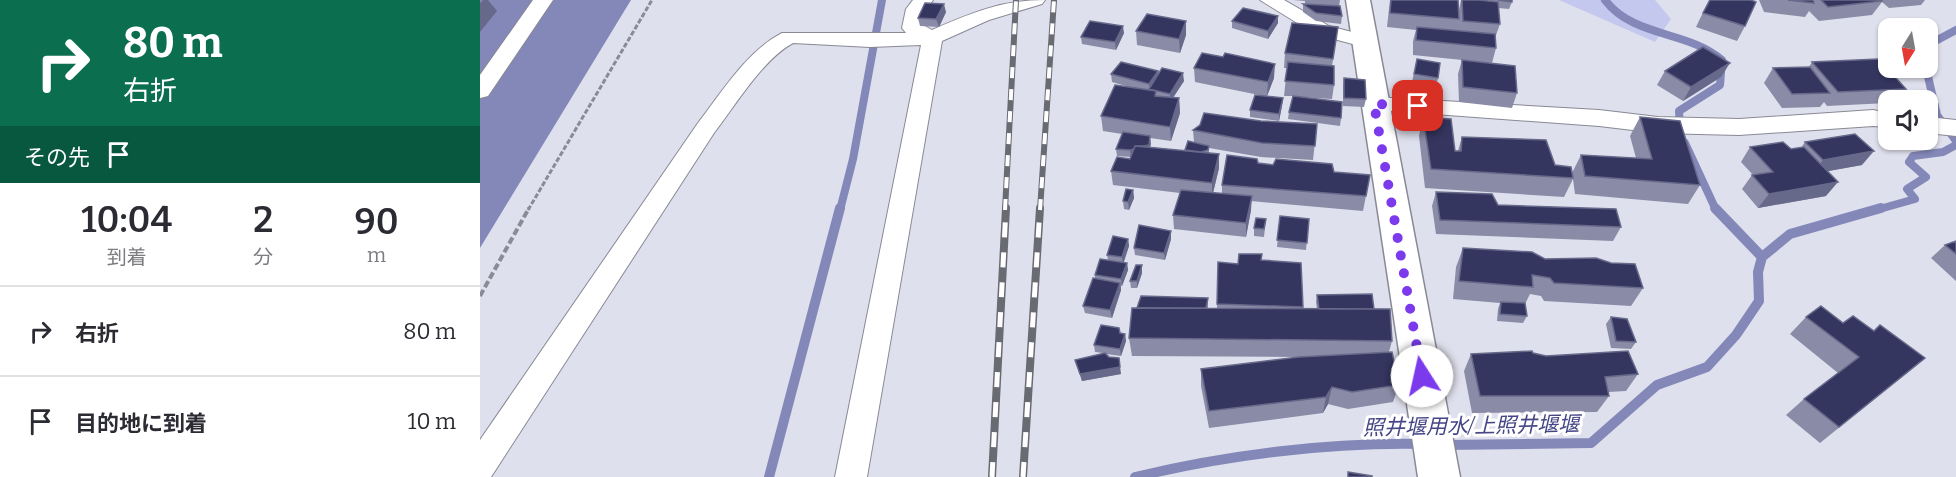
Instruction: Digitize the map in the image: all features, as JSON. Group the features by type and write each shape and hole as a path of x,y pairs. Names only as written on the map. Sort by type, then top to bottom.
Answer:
{"main road":[{"path":"1358,0 1438,473"}],"street":[{"path":"482,86 543,0"},
{"path":"921,38 912,28 916,9 923,0"},
{"path":"480,467 706,128 741,82 776,44 789,38 921,38 983,8 1035,0"},
{"path":"1270,0 1322,30 1364,41"},
{"path":"850,477 921,38"},
{"path":"1374,104 1599,118 1658,126 1739,127 1878,119"},
{"path":"1938,126 1956,128"}],"path":[{"path":"480,296 551,169 652,0"}],"shaded area":[{"path":"480,0 631,0 480,248"},
{"path":"1559,0 1655,0 1671,19 1655,42"}],"building":[{"path":"1391,0 1458,0 1459,19 1390,13"},
{"path":"1462,0 1498,2 1500,24 1463,21"},
{"path":"1710,0 1756,2 1745,26 1703,13"},
{"path":"1788,0 1813,0 1814,3"},
{"path":"1821,0 1881,0 1882,1 1828,7"},
{"path":"925,3 944,4 936,19 918,18"},
{"path":"1303,4 1340,6 1342,16 1316,13"},
{"path":"1243,8 1278,16 1268,31 1232,21"},
{"path":"1147,14 1186,21 1179,39 1136,31"},
{"path":"1090,21 1123,26 1115,42 1081,37"},
{"path":"1292,23 1338,27 1333,59 1285,53"},
{"path":"1417,27 1495,34 1496,48 1416,40"},
{"path":"1703,47 1730,63 1691,87 1665,71"},
{"path":"1202,53 1223,57 1225,53 1275,64 1268,82 1194,68"},
{"path":"1417,59 1440,63 1438,78 1414,74"},
{"path":"1878,59 1878,78 1896,78 1906,89 1838,92 1812,62"},
{"path":"1462,60 1515,66 1517,93 1463,87"},
{"path":"1121,62 1158,71 1149,84 1111,74"},
{"path":"1288,62 1334,66 1334,85 1285,81"},
{"path":"1810,67 1830,93 1792,94 1773,68"},
{"path":"1162,68 1183,73 1170,94 1149,89"},
{"path":"1344,78 1365,80 1366,99 1344,98"},
{"path":"1115,85 1156,91 1155,96 1179,98 1170,127 1101,116"},
{"path":"1255,95 1283,98 1279,114 1250,110"},
{"path":"1293,96 1342,102 1341,118 1289,112"},
{"path":"1204,113 1261,121 1317,124 1315,146 1262,143 1193,130 1200,125"},
{"path":"1423,117 1451,119 1455,151 1461,151 1462,137 1546,140 1555,165 1571,167 1573,178 1431,169"},
{"path":"1640,117 1680,121 1700,185 1585,176 1581,155 1652,159"},
{"path":"1123,132 1150,136 1149,145 1135,146 1130,150 1116,149"},
{"path":"1855,134 1874,151 1823,160 1805,142"},
{"path":"1188,141 1209,146 1208,150 1201,152 1185,150"},
{"path":"1783,142 1791,149 1804,147 1838,182 1769,194 1752,175 1773,172 1750,147"},
{"path":"1135,146 1219,154 1212,183 1111,171 1117,157 1130,159"},
{"path":"1227,155 1257,159 1258,163 1273,165 1276,159 1332,164 1334,172 1370,175 1366,196 1222,185"},
{"path":"1126,189 1133,190 1128,202 1123,201"},
{"path":"1181,190 1252,196 1246,223 1173,215"},
{"path":"1436,192 1492,194 1498,205 1616,209 1621,227 1440,220"},
{"path":"1280,216 1309,219 1307,243 1277,240"},
{"path":"1256,218 1266,219 1264,229 1254,228"},
{"path":"1139,225 1171,231 1164,253 1134,248"},
{"path":"1113,236 1128,239 1122,257 1107,255"},
{"path":"1956,241 1956,254 1945,245"},
{"path":"1463,248 1532,252 1545,259 1596,258 1611,263 1635,264 1643,288 1554,283 1550,278 1532,275 1533,287 1459,281"},
{"path":"1239,254 1262,254 1261,260 1301,263 1303,307 1217,304 1218,262 1238,264"},
{"path":"1100,259 1127,263 1121,279 1095,275"},
{"path":"1136,265 1142,265 1137,281 1130,281"},
{"path":"1093,278 1120,283 1110,310 1083,306"},
{"path":"1372,294 1374,309 1319,309 1317,295"},
{"path":"1141,296 1208,298 1206,308 1137,308"},
{"path":"1501,302 1525,303 1527,316 1500,314"},
{"path":"1821,306 1843,323 1853,316 1874,331 1880,325 1925,358 1839,427 1804,399 1859,357 1806,317"},
{"path":"1132,308 1390,309 1392,341 1129,338"},
{"path":"1611,317 1627,319 1636,342 1616,341"},
{"path":"1101,325 1119,328 1120,333 1125,334 1120,349 1094,345"},
{"path":"1532,351 1546,356 1628,351 1638,374 1605,377 1609,396 1480,396 1471,354"},
{"path":"1392,352 1399,385 1352,392 1332,387 1326,397 1209,411 1201,369 1299,357"},
{"path":"1105,353 1109,357 1119,358 1120,367 1080,374 1075,360"},
{"path":"1348,472 1372,476 1372,477 1348,477"}],"waterway":[{"path":"840,210 853,159 882,0"},
{"name":"照井堰用水/上照井堰堰","path":"1605,0 1631,21 1693,43 1722,60 1720,85 1679,111 1680,127"},
{"path":"1938,40 1956,30"},
{"path":"1928,78 1937,115 1956,141"},
{"name":"照井堰用水/上照井堰堰","path":"1685,143 1715,208"},
{"path":"1876,210 1915,199 1907,189 1926,177 1909,162 1913,156 1943,152 1956,145"},
{"path":"769,477 840,208"},
{"name":"照井堰用水/上照井堰堰","path":"1715,208 1762,257"},
{"path":"1762,257 1790,234 1881,208"},
{"name":"照井堰用水/上照井堰堰","path":"1444,445 1591,443 1657,385 1707,367 1736,335 1759,301 1758,272 1762,257"},
{"name":"照井堰用水/上照井堰堰","path":"1135,477 1242,456 1352,445 1424,444"}],"railway":[{"path":"1005,210 1016,0"},
{"path":"1040,210 1054,0"},
{"path":"992,477 1006,208"},
{"path":"1023,477 1040,208"}],"route":[{"path":"1418,106 1374,104 1422,376"}]}
